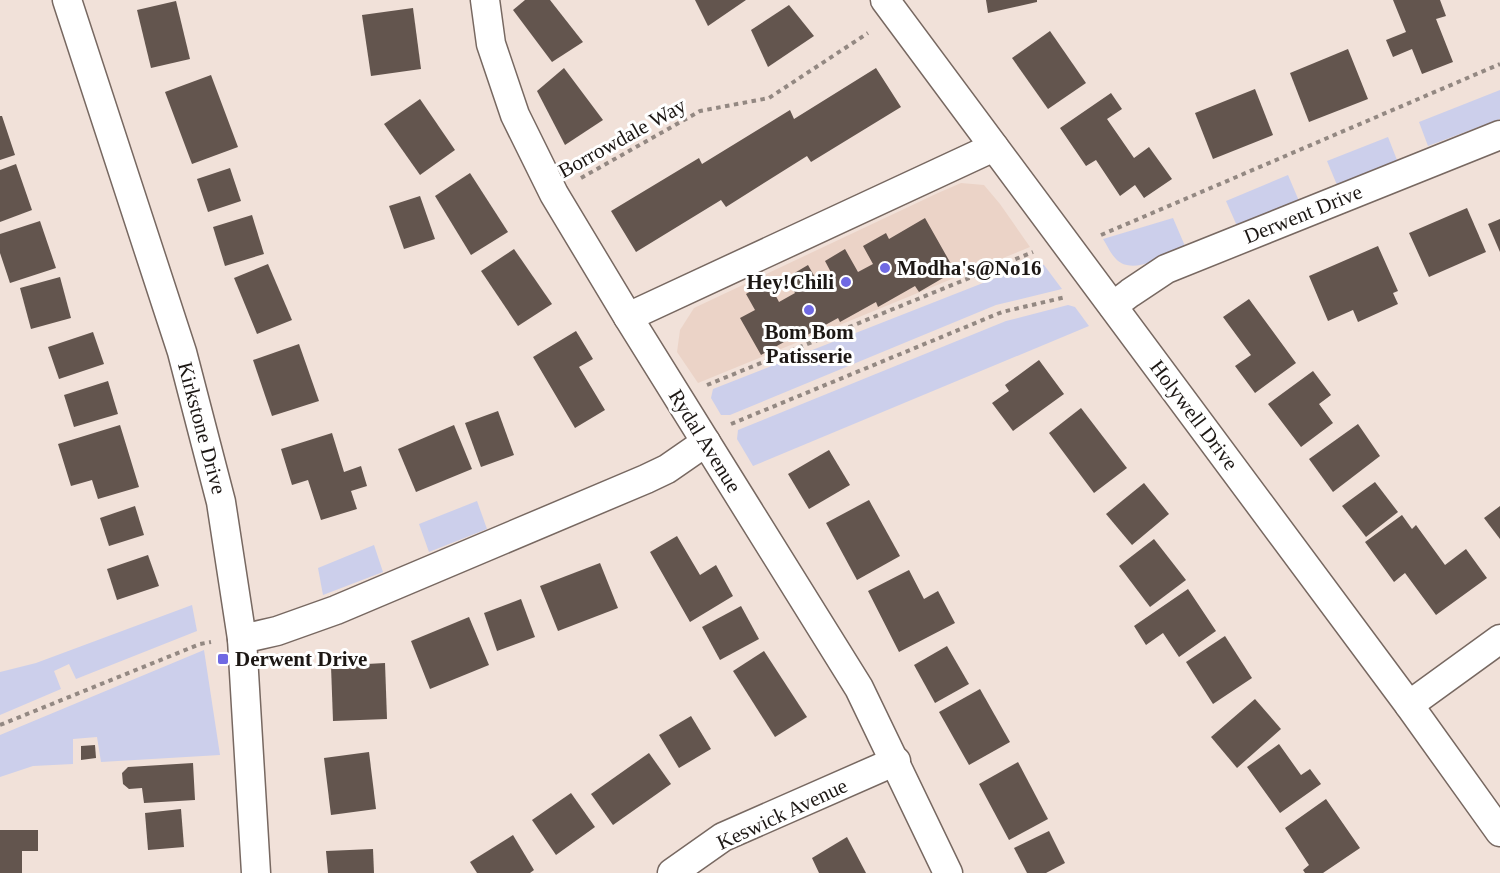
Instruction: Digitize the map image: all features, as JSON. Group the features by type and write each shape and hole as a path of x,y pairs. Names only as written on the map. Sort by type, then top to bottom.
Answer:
{"street":[{"name":"Kirkstone Drive","path":"67,0 182,352 221,502 242,639 256,873"},
{"name":"Rydal Avenue","path":"485,0 491,44 515,115 554,194 859,688 948,873"},
{"name":"Holywell Drive","path":"891,7 1065,245 1409,705 1500,832"},
{"name":"Derwent Drive","path":"1106,297 1130,293 1166,269 1500,135"},
{"path":"628,317 994,147"},
{"path":"242,639 307,621 411,579 646,479 667,469 706,442"},
{"path":"1409,705 1500,639"},
{"name":"Keswick Avenue","path":"672,873 723,837 896,761"}],"path":[{"name":"Borrowdale Way","path":"554,194 700,111 769,98 891,7"},
{"path":"678,397 1065,245 1500,64"},
{"path":"706,442 733,423 1002,312 1106,297"},
{"path":"0,725 200,644 242,639"}],"shaded area":[{"path":"1500,90 1500,119 1428,146 1419,122"},
{"path":"1388,137 1397,160 1337,185 1327,161"},
{"path":"1288,175 1299,201 1237,226 1226,201"},
{"path":"961,183 984,185 1030,247 698,383 677,352 680,330 694,308"},
{"path":"1173,218 1185,246 1141,265 1123,264 1114,257 1103,239"},
{"path":"1034,263 1044,265 1062,289 996,305 730,415 721,415 711,398 713,389"},
{"path":"1068,305 1075,307 1089,326 753,466 737,439 738,430 1006,321"},
{"path":"477,501 487,529 429,552 419,524"},
{"path":"374,545 383,572 323,595 318,568"},
{"path":"192,605 197,631 76,679 69,664 54,671 61,689 0,715 0,672 36,663"},
{"path":"204,650 220,755 101,762 97,737 73,739 73,764 33,766 0,777 0,735"}],"building":[{"path":"525,0 550,0 583,42 552,62 513,10"},
{"path":"695,0 746,0 708,26"},
{"path":"986,0 1037,0 1037,2 988,13"},
{"path":"1393,0 1440,0 1446,16 1436,19 1453,62 1422,74 1412,49 1393,57 1386,40 1406,32"},
{"path":"176,1 190,59 151,68 137,10"},
{"path":"789,5 814,36 768,67 751,30"},
{"path":"413,8 421,69 371,76 362,15"},
{"path":"1050,31 1086,83 1048,109 1012,58"},
{"path":"1348,49 1368,99 1309,122 1290,73"},
{"path":"564,68 603,120 565,145 537,91"},
{"path":"876,68 901,107 811,162 807,156 726,207 721,200 636,252 611,211 699,158 702,164 790,110 794,119"},
{"path":"211,75 238,147 192,164 165,92"},
{"path":"1255,89 1273,135 1213,159 1195,113"},
{"path":"1111,93 1122,109 1107,119 1134,158 1149,147 1172,179 1144,198 1135,185 1120,196 1096,160 1086,166 1060,128"},
{"path":"420,99 455,150 420,175 384,124"},
{"path":"0,116 2,116 15,155 0,160"},
{"path":"16,164 32,210 0,222 0,170"},
{"path":"230,168 241,201 208,212 197,179"},
{"path":"470,173 508,232 471,255 435,196"},
{"path":"420,196 435,239 404,249 389,206"},
{"path":"1467,208 1486,252 1429,277 1409,233"},
{"path":"252,215 264,254 225,266 213,227"},
{"path":"925,218 955,271 919,292 915,286 878,307 876,302 840,322 838,318 800,339 798,334 761,355 740,318 755,310 746,294 768,281 779,302 795,293 786,278 808,265 820,286 834,278 825,261 845,249 858,272 873,264 863,246 886,233 889,239"},
{"path":"1500,219 1500,252 1488,224"},
{"path":"40,221 56,268 10,283 0,253 0,234"},
{"path":"1378,246 1398,291 1393,293 1398,304 1358,322 1353,310 1328,321 1309,276"},
{"path":"514,249 552,304 518,326 481,271"},
{"path":"268,264 292,320 257,334 234,278"},
{"path":"60,277 71,318 31,329 20,288"},
{"path":"1249,299 1296,363 1255,393 1235,366 1251,355 1223,317"},
{"path":"576,331 593,359 579,367 605,410 575,428 533,357"},
{"path":"93,332 104,364 59,379 48,347"},
{"path":"299,344 319,401 272,416 253,360"},
{"path":"1039,360 1064,394 1013,431 992,403 1009,391 1005,385"},
{"path":"1313,371 1331,395 1319,404 1333,423 1301,447 1268,404"},
{"path":"108,381 118,414 74,427 64,395"},
{"path":"1081,408 1127,468 1094,493 1049,433"},
{"path":"498,411 514,455 481,467 465,423"},
{"path":"1358,424 1380,456 1333,492 1309,459"},
{"path":"120,425 139,487 98,499 92,480 71,486 58,444"},
{"path":"454,425 472,469 416,492 398,449"},
{"path":"332,433 344,472 361,466 367,486 351,491 357,509 321,520 308,480 292,485 281,449"},
{"path":"829,450 850,485 809,509 788,474"},
{"path":"1375,482 1398,512 1366,537 1342,506"},
{"path":"1144,483 1169,514 1132,545 1106,514"},
{"path":"869,500 900,556 857,580 826,523"},
{"path":"135,506 144,535 109,546 100,518"},
{"path":"1500,506 1500,539 1484,518"},
{"path":"1402,515 1412,529 1416,525 1445,565 1466,549 1487,578 1436,615 1405,573 1394,582 1365,542"},
{"path":"677,536 700,575 716,565 733,596 690,622 650,552"},
{"path":"1154,539 1186,580 1150,607 1119,566"},
{"path":"148,555 159,586 117,600 107,569"},
{"path":"600,563 618,608 558,631 540,586"},
{"path":"909,570 924,599 938,591 955,623 899,652 868,591"},
{"path":"1188,589 1216,631 1179,657 1163,633 1146,645 1134,626"},
{"path":"521,599 535,637 497,651 484,613"},
{"path":"741,606 759,639 720,660 702,627"},
{"path":"469,617 489,665 430,689 411,641"},
{"path":"1225,636 1252,678 1213,704 1186,662"},
{"path":"947,646 969,684 935,703 914,665"},
{"path":"764,651 807,717 775,737 733,671"},
{"path":"385,663 387,719 333,721 331,666"},
{"path":"980,689 1010,742 969,765 939,712"},
{"path":"1255,699 1281,729 1237,768 1211,737"},
{"path":"691,716 711,749 679,768 659,735"},
{"path":"1279,744 1301,775 1310,769 1321,784 1280,813 1247,767"},
{"path":"95,745 96,758 81,760 81,746"},
{"path":"369,752 376,809 331,815 324,758"},
{"path":"649,753 671,784 613,825 591,794"},
{"path":"1018,762 1048,819 1009,840 979,784"},
{"path":"193,763 195,800 144,803 142,788 129,789 123,784 122,773 128,767"},
{"path":"571,793 595,827 556,855 532,820"},
{"path":"1326,799 1360,848 1323,873 1305,873 1303,870 1309,865 1285,828"},
{"path":"181,809 184,847 148,850 145,813"},
{"path":"0,830 38,830 38,851 22,851 22,873 0,873"},
{"path":"1049,831 1065,863 1046,873 1027,873 1014,848"},
{"path":"513,835 534,870 530,873 477,873 470,862"},
{"path":"847,837 866,873 819,873 812,858"},
{"path":"373,849 374,873 328,873 326,851"}],"place":[{"name":"Modha's@No16","path":"885,268"},
{"name":"Hey!Chili","path":"846,282"},
{"name":"Bom Bom Patisserie","path":"809,310"},
{"name":"Derwent Drive","path":"223,659"}]}
